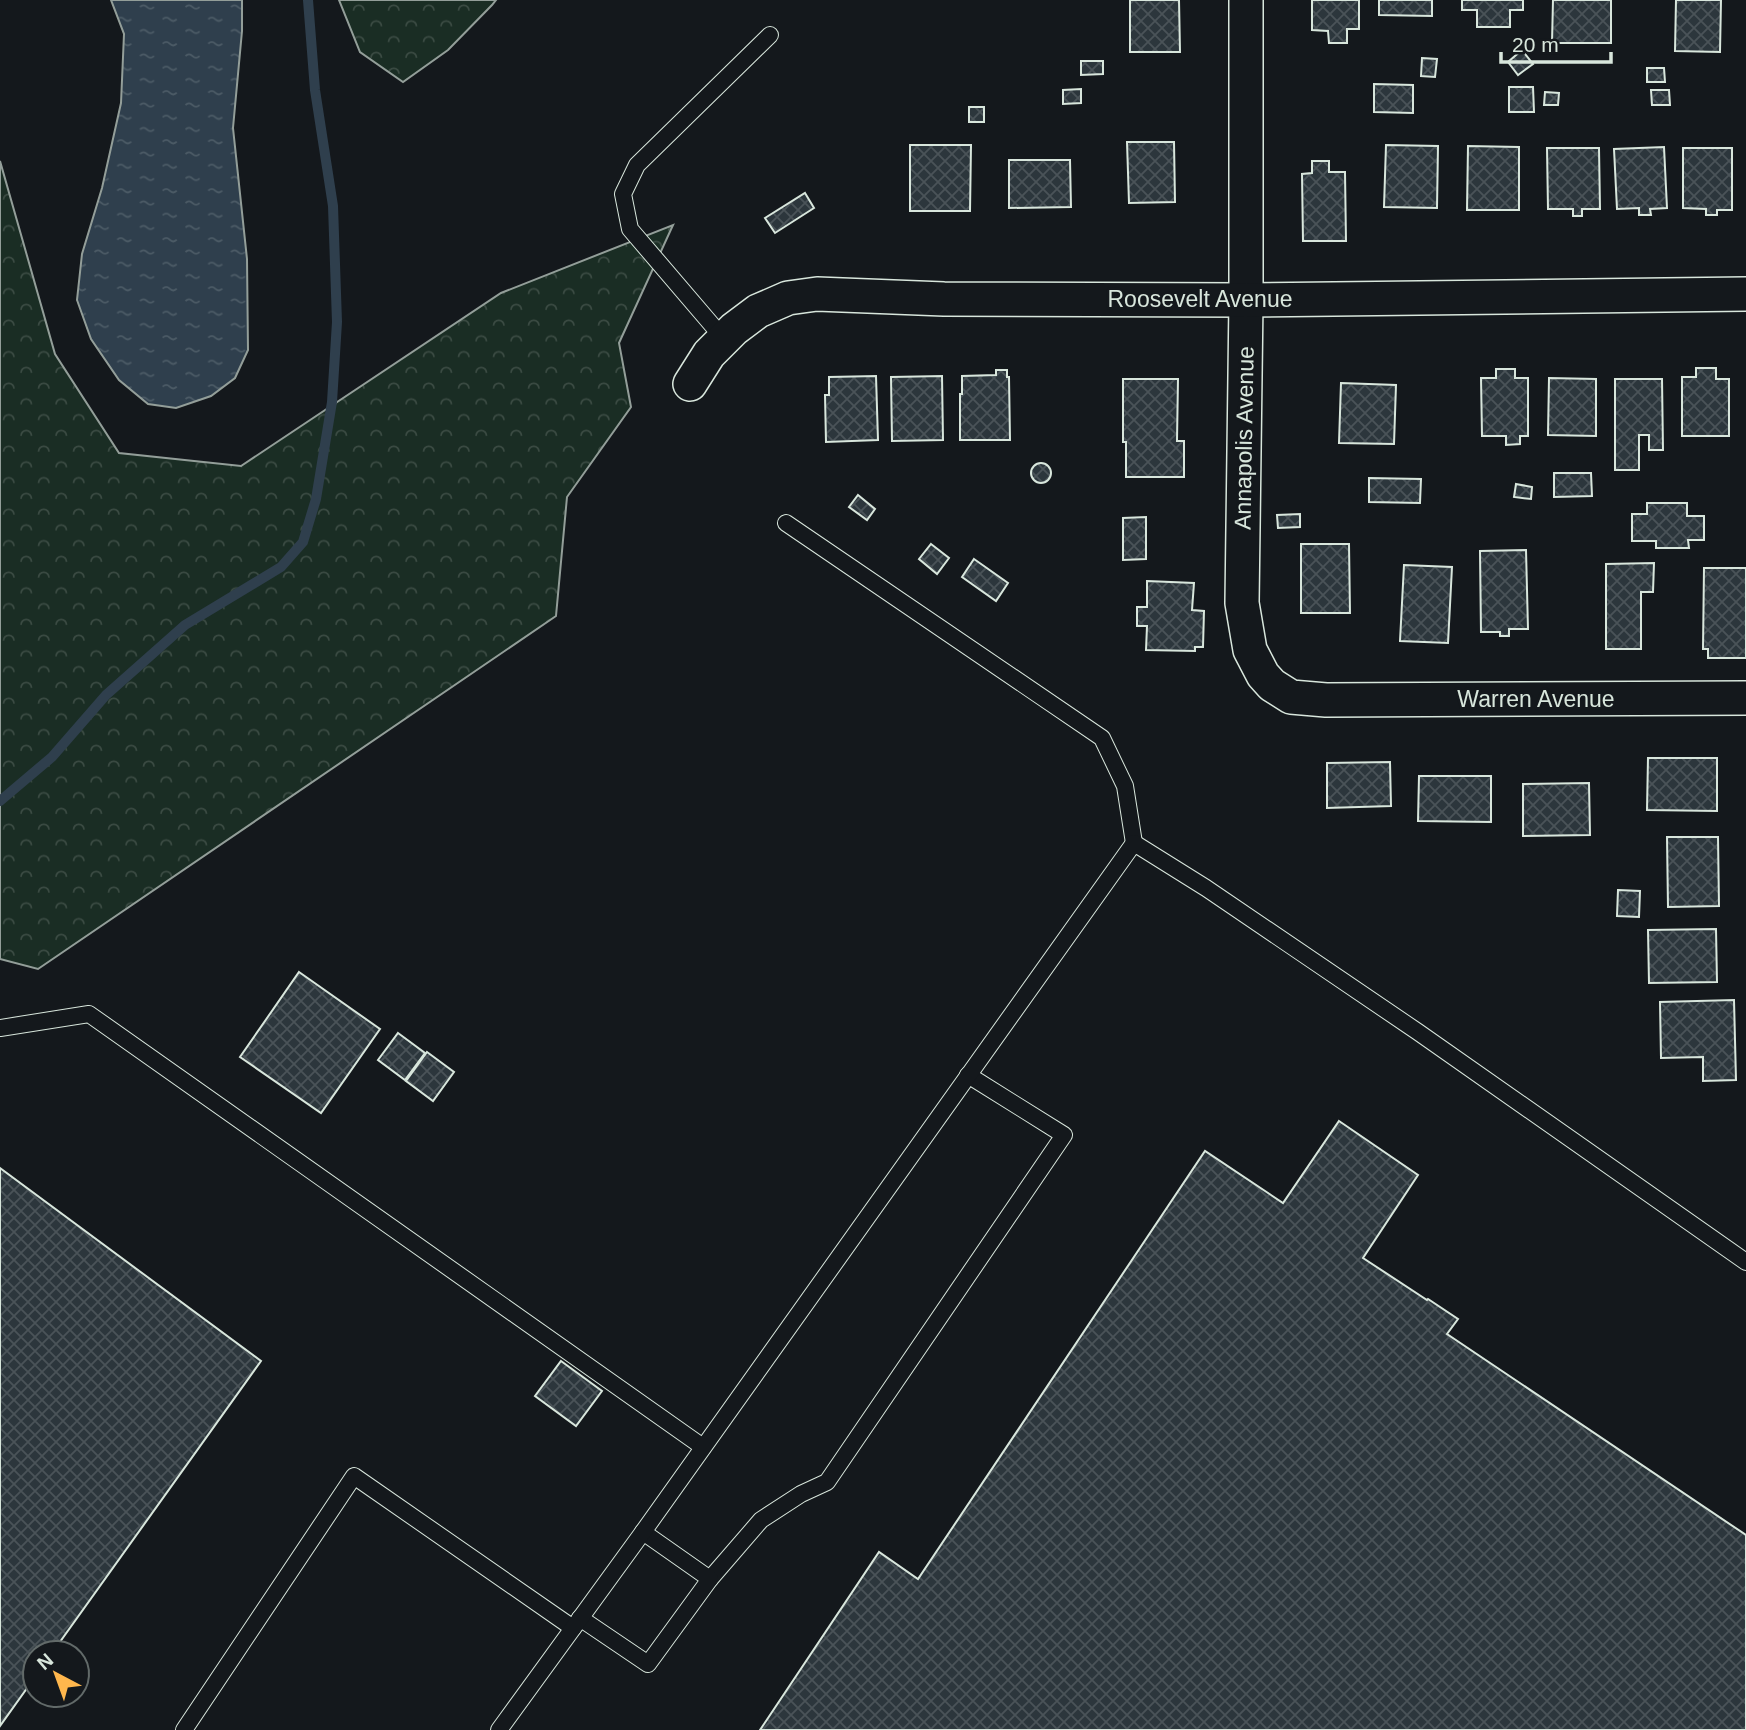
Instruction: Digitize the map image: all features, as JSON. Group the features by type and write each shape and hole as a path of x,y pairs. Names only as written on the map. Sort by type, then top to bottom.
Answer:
{"street":[{"name":"Annapolis Avenue","path":"1246,0 1242,604 1245,631 1255,662 1272,685 1291,697 1326,700"},
{"name":"Roosevelt Avenue","path":"690,384 709,354 734,329 758,311 788,298 817,294 944,299 1246,300 1746,294"},
{"name":"Warren Avenue","path":"1326,700 1746,698"}],"lane":[{"path":"724,339 630,229 623,194 637,165 770,35"},
{"path":"504,1728 1134,843 1125,786 1102,738 786,523"},
{"path":"1134,843 1206,888 1418,1032 1746,1262"},
{"path":"0,1028 89,1014 703,1447"},
{"path":"184,1730 354,1476 577,1623 648,1664 710,1578 761,1520 800,1493 827,1482 1064,1135 968,1075"},
{"path":"643,1532 710,1578"}],"green space":[{"path":"339,0 496,0 448,50 403,82 360,52"},
{"path":"0,161 55,354 119,453 241,466 501,293 673,225 619,343 631,407 567,497 556,616 38,969 0,959"}],"water":[{"path":"111,0 242,0 242,31 233,128 247,259 248,350 235,378 211,396 176,408 148,404 119,380 91,339 77,300 82,254 102,188 121,103 124,34"}],"building":[{"path":"1130,0 1179,0 1180,52 1130,52"},
{"path":"1312,0 1359,0 1359,29 1347,29 1347,43 1329,43 1328,31 1312,30"},
{"path":"1379,0 1432,0 1432,16 1379,15"},
{"path":"1462,0 1523,0 1523,10 1510,10 1510,27 1477,27 1477,10 1462,10"},
{"path":"1553,0 1611,0 1611,43 1552,43"},
{"path":"1676,0 1721,0 1720,52 1675,51"},
{"path":"1522,50 1533,64 1518,75 1508,62"},
{"path":"1422,58 1437,59 1435,77 1421,76"},
{"path":"1081,61 1103,61 1103,74 1081,75"},
{"path":"1647,68 1664,68 1665,82 1647,82"},
{"path":"1374,84 1413,85 1413,113 1374,112"},
{"path":"1509,87 1533,87 1534,112 1509,112"},
{"path":"1081,89 1081,103 1063,104 1063,90"},
{"path":"1651,90 1669,90 1670,105 1652,105"},
{"path":"1545,92 1559,93 1558,105 1544,105"},
{"path":"969,107 984,107 984,122 969,122"},
{"path":"1127,142 1174,142 1175,202 1129,203"},
{"path":"910,145 971,145 970,211 910,211"},
{"path":"1386,145 1438,146 1437,208 1384,207"},
{"path":"1468,146 1519,147 1519,210 1467,210"},
{"path":"1664,147 1667,208 1650,209 1651,215 1639,215 1639,208 1617,209 1614,149"},
{"path":"1547,148 1599,148 1600,209 1582,209 1582,216 1573,216 1573,209 1548,209"},
{"path":"1683,148 1732,148 1732,210 1717,210 1717,215 1706,215 1706,209 1683,208"},
{"path":"1009,160 1070,160 1071,207 1009,208"},
{"path":"1312,161 1329,161 1329,172 1345,172 1346,241 1303,241 1302,174 1312,173"},
{"path":"805,193 814,208 775,233 765,218"},
{"path":"1696,368 1716,368 1716,379 1729,379 1729,436 1682,436 1682,377 1696,377"},
{"path":"1496,369 1515,369 1515,378 1528,378 1528,436 1520,436 1520,444 1506,445 1506,436 1482,436 1481,378 1496,378"},
{"path":"996,370 1007,370 1009,377 1010,440 960,440 962,376 996,375"},
{"path":"876,376 878,440 826,442 825,395 829,395 829,377"},
{"path":"942,376 943,440 892,441 891,377"},
{"path":"1549,378 1596,379 1596,436 1548,435"},
{"path":"1123,379 1178,379 1177,441 1184,441 1184,477 1126,477"},
{"path":"1615,379 1662,379 1663,450 1649,450 1649,435 1639,435 1639,470 1615,470"},
{"path":"1341,383 1396,385 1394,444 1339,443"},
{"path":"1037,463 1045,463 1051,473 1045,483 1037,483 1031,477 1031,469"},
{"path":"1554,473 1591,473 1592,496 1554,497"},
{"path":"1369,478 1421,479 1420,503 1369,502"},
{"path":"1516,484 1532,487 1531,499 1514,497"},
{"path":"858,495 875,509 867,520 849,507"},
{"path":"1647,503 1687,503 1687,516 1704,516 1704,540 1688,540 1689,548 1656,548 1656,541 1632,541 1632,514 1647,514"},
{"path":"1300,514 1300,527 1278,528 1277,515"},
{"path":"1146,517 1146,559 1123,560 1123,518"},
{"path":"931,544 949,558 937,574 919,559"},
{"path":"1301,544 1349,544 1350,613 1301,613"},
{"path":"1526,550 1528,629 1509,629 1509,636 1500,636 1500,632 1481,632 1480,551"},
{"path":"974,559 1008,583 996,601 962,577"},
{"path":"1654,563 1653,592 1641,592 1641,649 1606,649 1606,564"},
{"path":"1404,565 1452,567 1448,643 1400,641"},
{"path":"1704,568 1746,568 1746,658 1708,658 1708,649 1703,649"},
{"path":"1147,581 1194,583 1192,610 1204,611 1203,647 1195,647 1195,651 1146,650 1147,626 1137,626 1137,607 1147,607"},
{"path":"1648,758 1717,758 1717,811 1647,810"},
{"path":"1390,762 1391,806 1327,808 1327,763"},
{"path":"1419,776 1491,776 1491,822 1418,821"},
{"path":"1589,783 1590,835 1523,836 1523,784"},
{"path":"1667,837 1718,837 1719,906 1668,907"},
{"path":"1618,890 1640,891 1639,917 1617,916"},
{"path":"1716,929 1717,982 1649,983 1648,930"},
{"path":"299,972 380,1029 321,1113 240,1057"},
{"path":"1734,1000 1736,1080 1703,1081 1703,1057 1661,1058 1660,1002"},
{"path":"398,1033 425,1053 405,1080 378,1060"},
{"path":"427,1052 454,1072 433,1101 406,1081"},
{"path":"1339,1121 1418,1175 1363,1258 1458,1319 1447,1334 1746,1535 1746,1730 760,1730 879,1552 918,1579 1205,1151 1283,1203"},
{"path":"0,1168 261,1361 62,1639 21,1639 21,1697 0,1726"},
{"path":"561,1361 602,1391 576,1426 535,1396"}],"waterway":[{"path":"0,801 52,757 106,695 185,625 281,567 303,542 316,499 332,402 337,322 333,206 315,90 308,0"}]}
